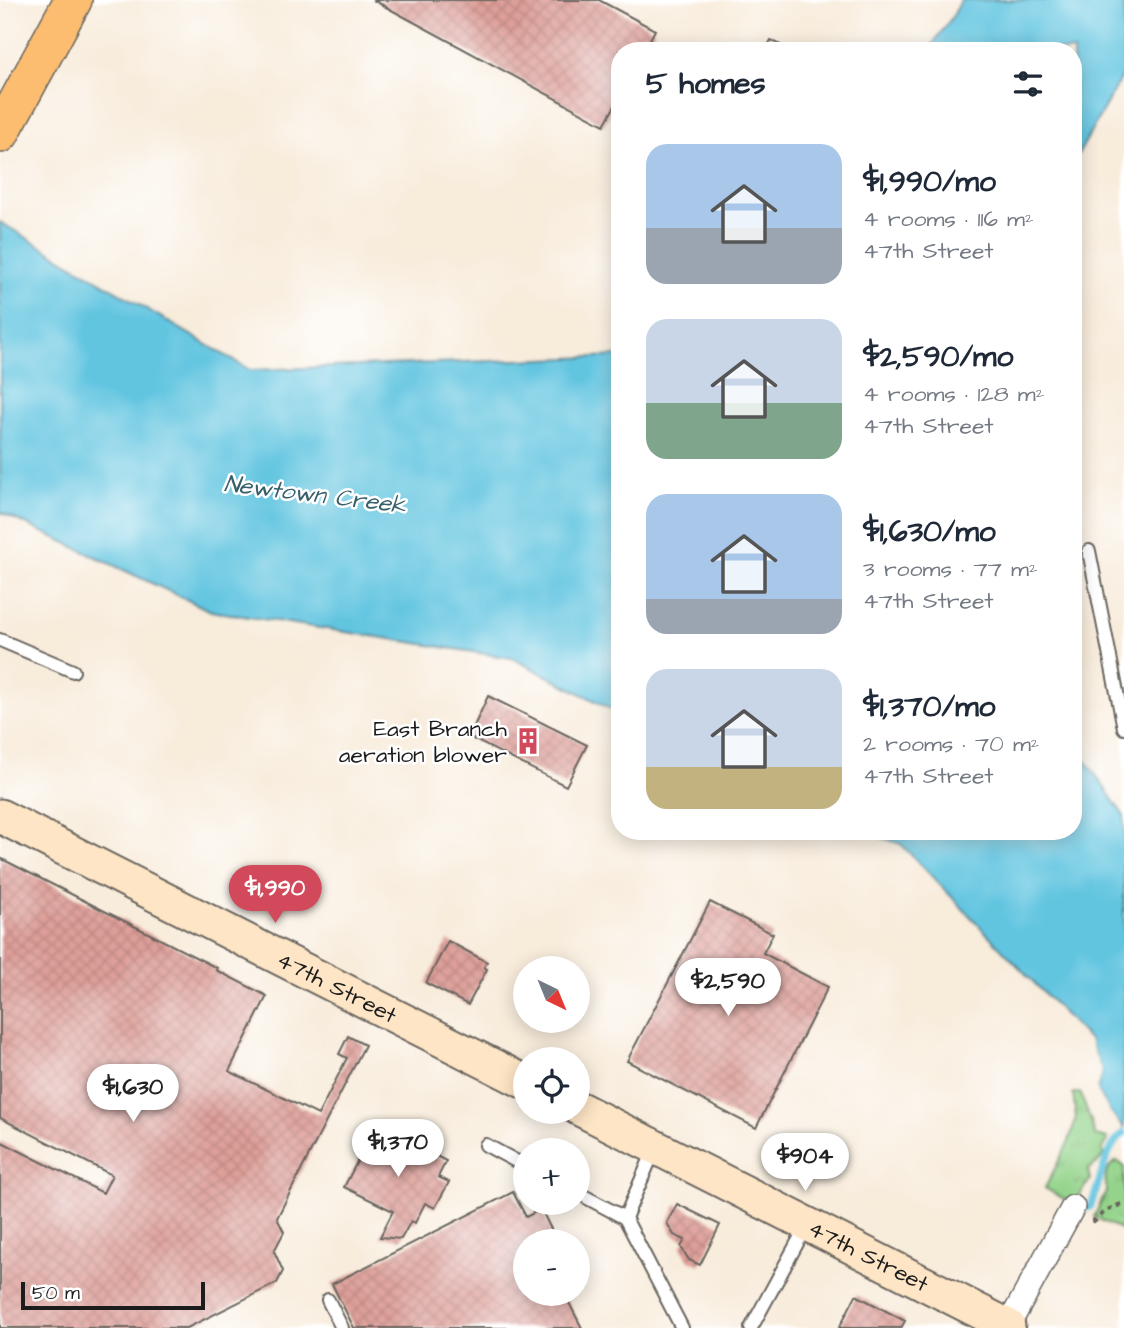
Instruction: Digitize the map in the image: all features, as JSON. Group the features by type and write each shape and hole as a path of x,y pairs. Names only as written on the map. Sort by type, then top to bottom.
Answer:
{"main road":[{"path":"0,134 73,0"},
{"name":"47th Street","path":"0,816 513,1076"},
{"name":"47th Street","path":"590,1114 1008,1327"}],"street":[{"path":"1008,1327 1073,1208"}],"lane":[{"path":"1089,551 1124,728"},
{"path":"0,640 73,671"},
{"path":"486,1145 513,1160"},
{"path":"625,1218 656,1148"},
{"path":"590,1199 625,1218 682,1328"},
{"path":"751,1328 807,1224"},
{"path":"328,1300 342,1328"}],"path":[{"path":"1095,1221 1105,1211 1124,1203"}],"green space":[{"path":"1073,1093 1080,1093 1095,1136 1108,1139 1102,1151 1105,1154 1088,1170 1090,1180 1073,1204 1045,1188 1069,1141 1076,1118"},
{"path":"1117,1161 1124,1166 1124,1231 1094,1217 1107,1190 1108,1170"}],"water":[{"path":"961,0 1124,0 1124,72 1082,148 1082,42 934,42"},
{"name":"Newtown Creek","path":"0,222 250,370 611,356 611,709 512,658 211,611 0,512"},
{"path":"1082,755 1124,816 1124,1129 1111,1114 1097,1090 1102,1072 1089,1040 901,844 889,840 1082,840"}],"pier":[{"path":"1078,1034 1089,1040 1102,1072 1097,1090 1124,1132 1108,1116 1094,1091 1098,1072 1086,1042"}],"building":[{"path":"373,0 599,0 655,30 649,42 611,42 611,113 604,125"},
{"name":"East Branch aeration blower","path":"488,696 587,745 566,786 469,737"},
{"path":"0,858 267,996 229,1071 318,1115 347,1058 339,1054 348,1036 365,1045 277,1218 284,1232 274,1251 283,1271 277,1283 187,1328 0,1328 0,1141 103,1193 112,1175 0,1118"},
{"path":"710,902 773,934 763,953 828,987 756,1128 627,1061"},
{"path":"448,941 487,962 484,967 487,969 468,1005 426,983"},
{"path":"376,1125 446,1161 438,1177 449,1182 435,1208 425,1203 415,1223 411,1221 401,1239 380,1237 393,1211 344,1187"},
{"path":"513,1192 513,1215 544,1215 551,1229 513,1229 513,1306 571,1306 582,1328 354,1328 332,1284"},
{"path":"677,1204 720,1225 700,1265 689,1260 681,1247 685,1240 674,1235 667,1223"},
{"path":"856,1295 905,1321 901,1328 839,1328"}],"waterway":[{"path":"1075,1211 1090,1207 1111,1148 1124,1133"}],"place":[{"name":"East Branch aeration blower","path":"528,741"}]}
